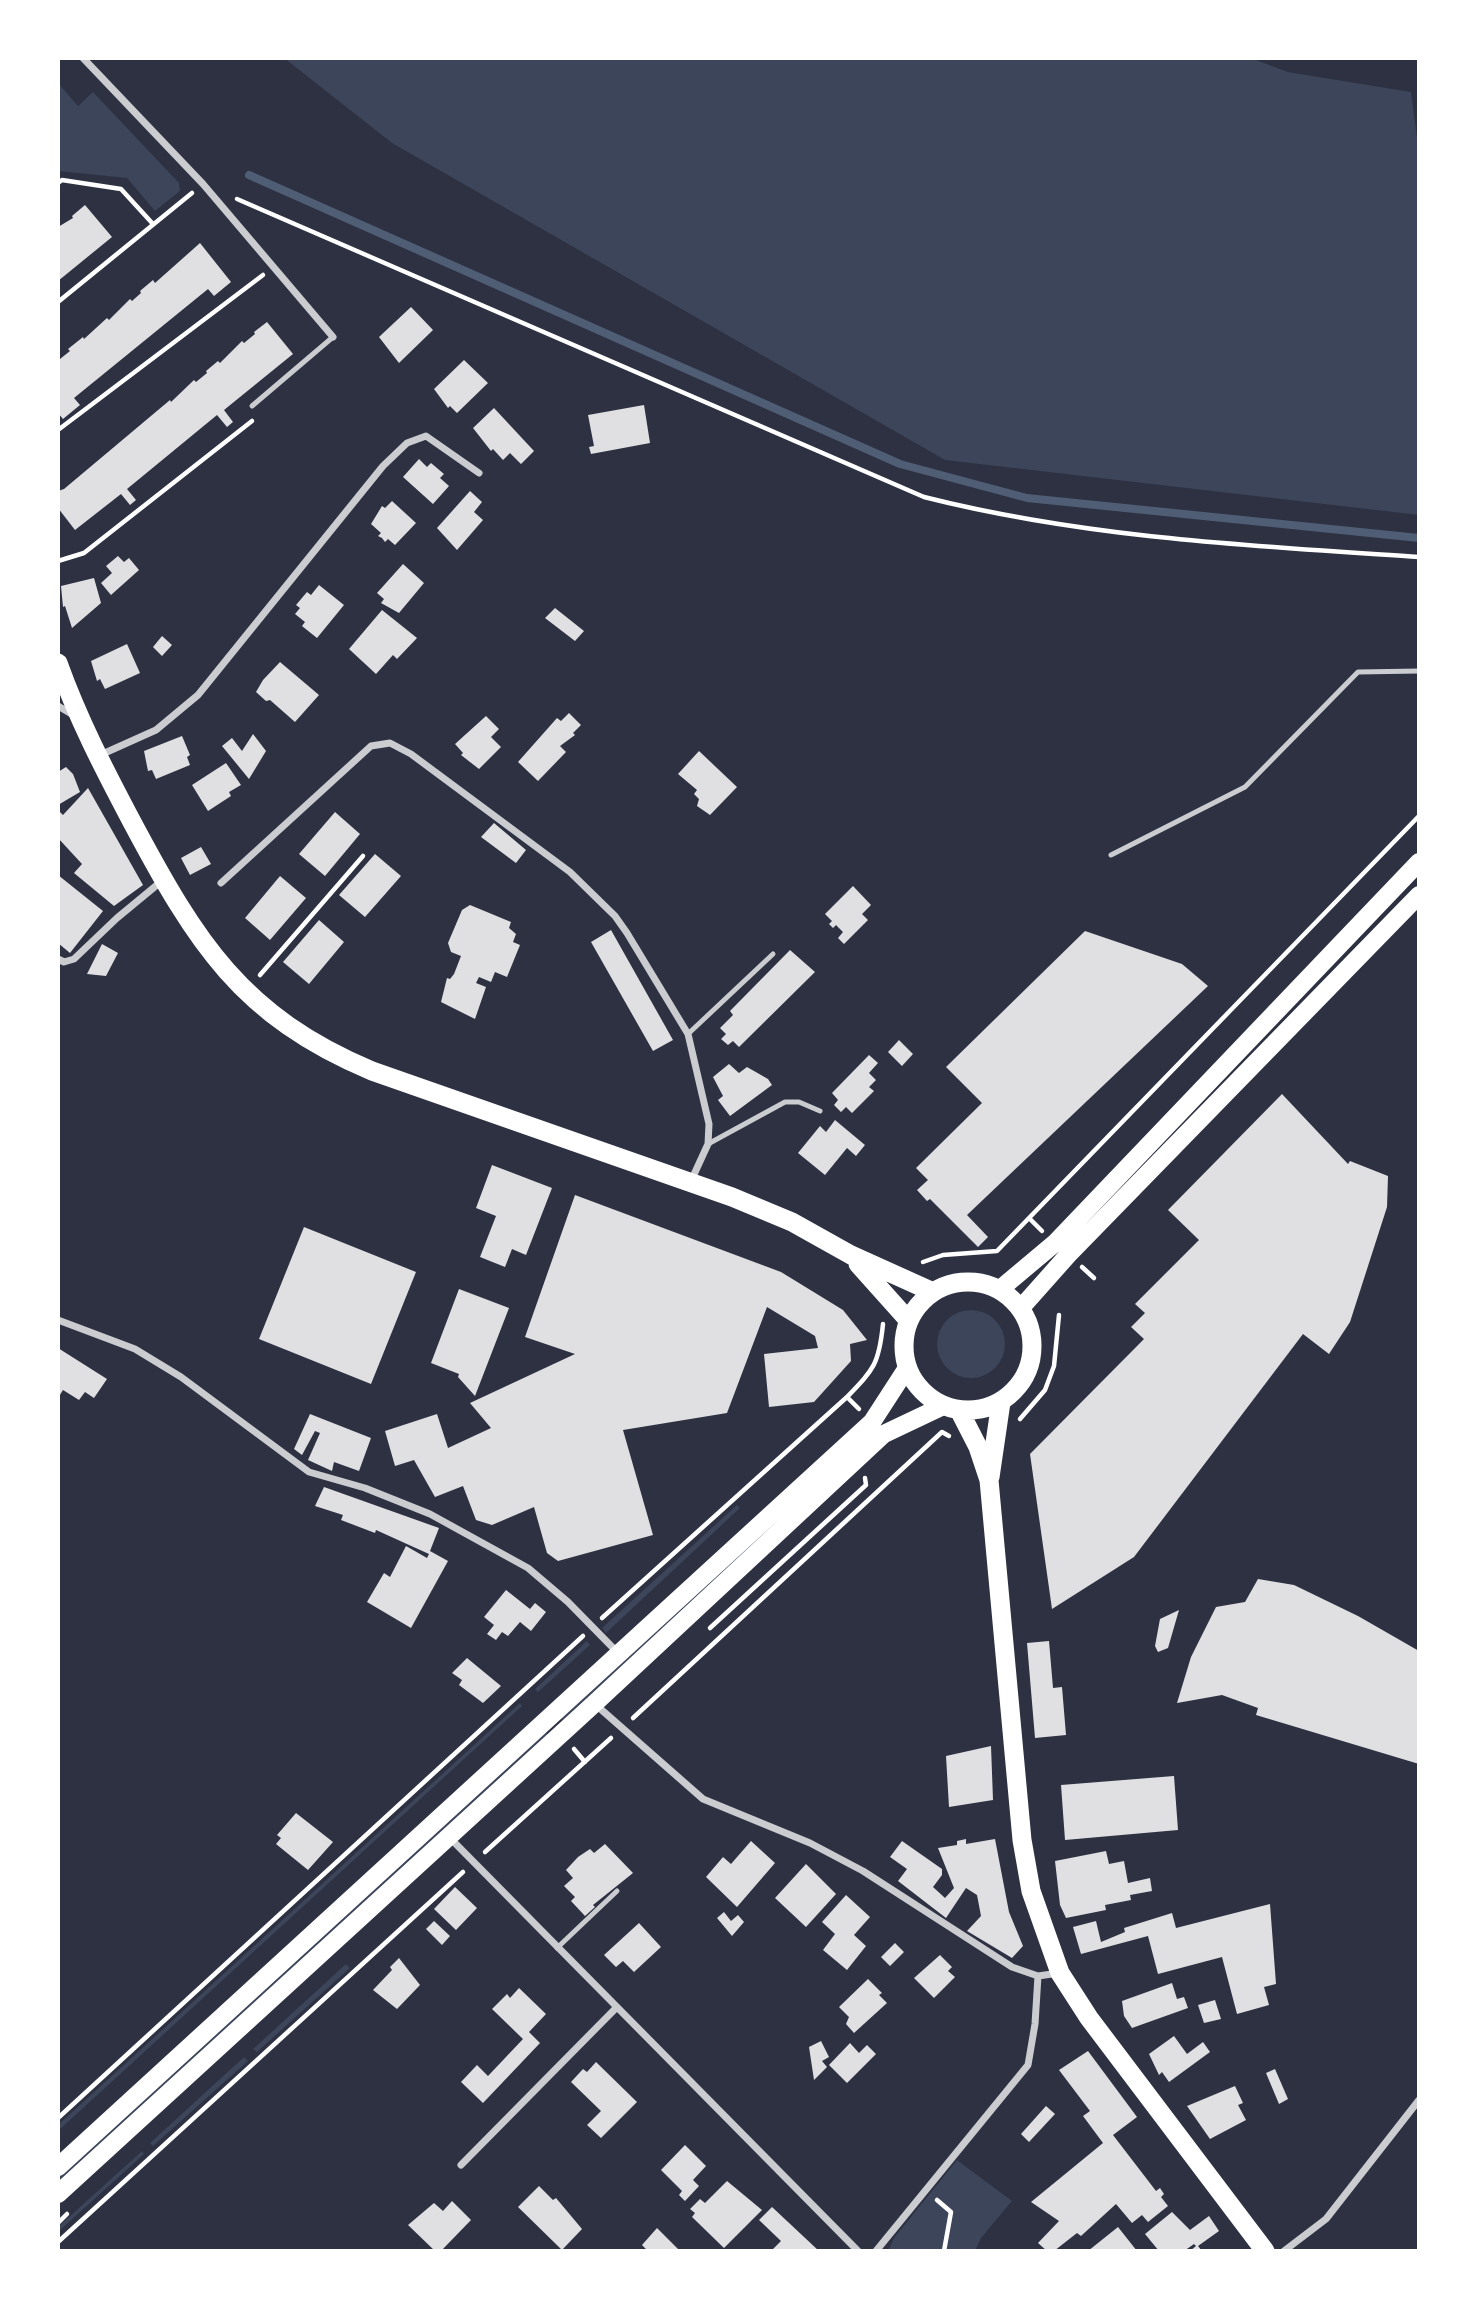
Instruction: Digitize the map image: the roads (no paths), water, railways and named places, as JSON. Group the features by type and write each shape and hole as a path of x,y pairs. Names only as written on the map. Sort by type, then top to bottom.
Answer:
{"highway":[{"path":"58,663 77,718 192,929 245,992 297,1034 334,1055 772,1213 851,1255 933,1292"},
{"path":"851,1255 909,1321"},
{"path":"951,1408 980,1409 1001,1402 1017,1388 1027,1370 1032,1349 1030,1328 1020,1309 999,1290 965,1282 933,1292 919,1305 909,1321 904,1345 907,1368 915,1384 951,1408 978,1447 989,1480 1023,1840 1031,1891 1060,1973 1089,2018 1265,2251"},
{"path":"989,1480 1001,1402"}],"main road":[{"path":"999,1290 1055,1243 1419,862"},
{"path":"1020,1309 1068,1255 1419,895"},
{"path":"58,2167 620,1656 872,1422 907,1368"},
{"path":"58,2194 595,1703 884,1434 951,1408"}],"street":[{"path":"83,58 203,184 333,337"},
{"path":"97,756 156,730 198,695 383,466 407,443 417,437 435,440 479,473"},
{"path":"58,706 77,718"},
{"path":"221,883 370,746 390,743 411,754 570,872 596,896 627,933 688,1034 709,1124 708,1144 691,1182"},
{"path":"58,959 64,962 74,958 163,880"},
{"path":"58,1320 135,1349 181,1377 309,1472 365,1488 430,1514 528,1568 568,1602 620,1656"},
{"path":"595,1703 703,1799 821,1849 863,1871 1012,1967 1038,1976 1060,1973"},
{"path":"448,1837 858,2251"},
{"path":"876,2251 927,2192 1028,2065 1035,2024 1038,1976"},
{"path":"461,2165 615,2008"},
{"path":"1284,2251 1326,2219 1419,2100"}],"lane":[{"path":"252,406 333,337"},
{"path":"1111,856 1245,787 1358,672 1419,671"},
{"path":"688,1034 773,954"},
{"path":"708,1144 785,1102 799,1102 820,1111"},
{"path":"557,1948 617,1891"}],"waterway":[{"path":"249,175 900,464 1027,498 1419,538"}]}
